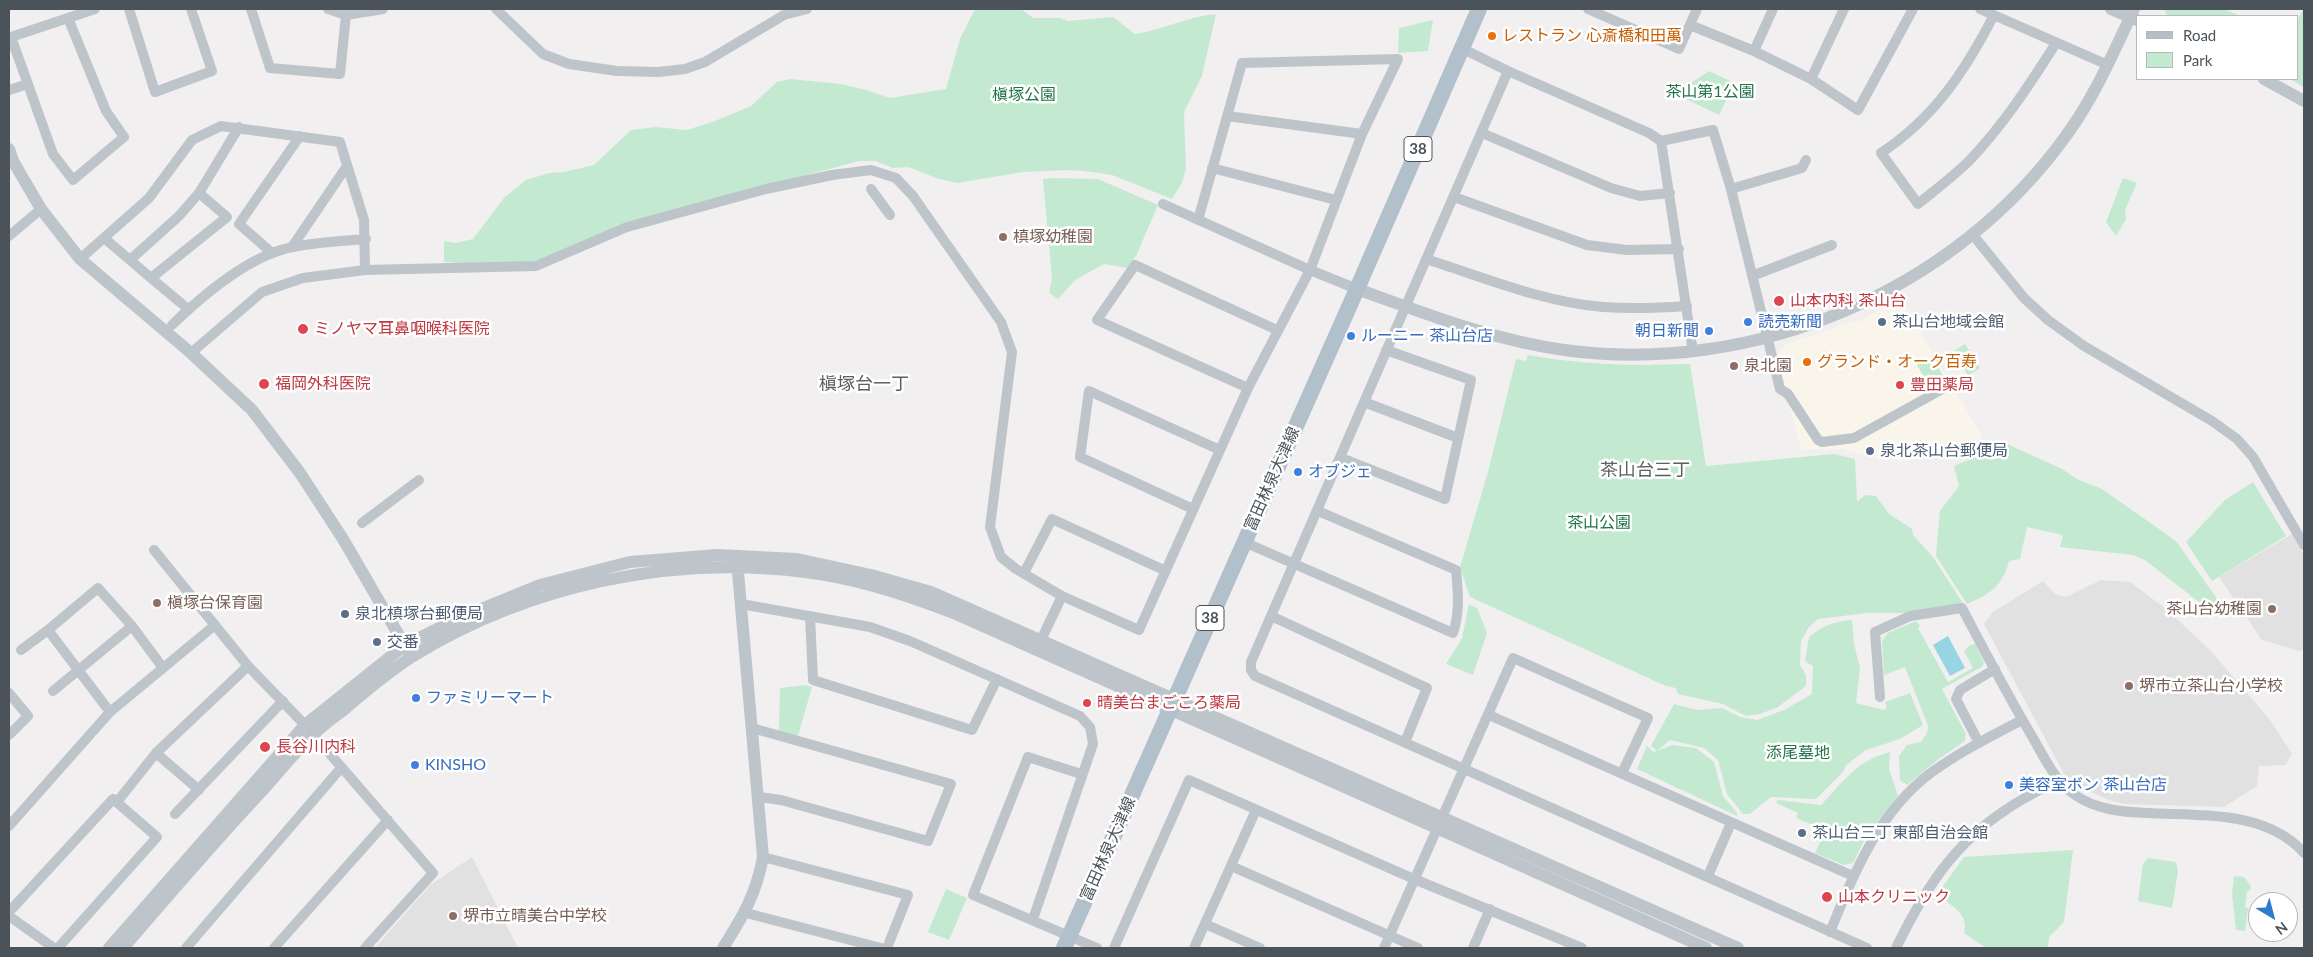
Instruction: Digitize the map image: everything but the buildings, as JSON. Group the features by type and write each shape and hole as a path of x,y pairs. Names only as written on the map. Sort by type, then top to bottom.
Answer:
{"main road":[{"name":"富田林泉大津線","path":"1066,942 1357,289 1479,9"}],"street":[{"path":"68,18 106,111 124,137 73,180 53,154 11,37 68,18 95,9"},
{"path":"128,9 155,92 212,71 191,9"},
{"path":"251,9 270,68 340,74 346,16"},
{"path":"328,9 346,16 383,9"},
{"path":"496,9 543,54 569,64 617,71 658,72 685,69 705,62 784,15 807,9"},
{"path":"1588,9 1612,14 1679,49 1696,9"},
{"path":"1754,51 1773,9"},
{"path":"1810,79 1844,9"},
{"path":"1690,25 1754,51 1810,79 1858,110 1914,9"},
{"path":"1980,9 2108,65"},
{"path":"1163,204 1357,289 1482,332 1563,350 1642,355 1694,352 1767,338 1842,313 1883,294 1924,270 1974,235 2029,181 2063,140 2083,111 2134,15 2110,9"},
{"path":"1994,15 1971,60 1955,82 1921,121 1881,153 1918,204 1969,161 1992,135 2017,104 2056,43"},
{"path":"1461,48 1508,71 1649,133 1661,141 1713,130 1731,189 1780,389 1788,394 1814,436 1822,442 1854,438 1957,381"},
{"path":"191,353 262,292 303,278 365,270 536,266 627,228 766,189 832,175 872,170 896,178 913,196 1001,322 1012,352 990,527 1001,557 1062,596 1139,630 1248,388 1310,270 1362,134 1398,59 1242,63 1198,220"},
{"path":"1508,71 1251,662 1251,670 1255,676 1867,948"},
{"path":"2266,80 2304,102"},
{"path":"9,90 28,84"},
{"path":"1227,116 1362,134"},
{"path":"80,259 149,198 192,140 221,126 340,142 364,220 366,239 365,270"},
{"path":"130,260 179,216 199,193 239,127"},
{"path":"1482,133 1611,188 1640,196 1670,193"},
{"path":"239,224 300,136"},
{"path":"1661,141 1694,352"},
{"path":"9,149 13,161 41,209 80,259 191,353 252,410 300,473 343,539 411,658"},
{"path":"1731,189 1802,168 1806,160"},
{"path":"292,247 347,166"},
{"path":"1212,168 1336,200"},
{"path":"871,189 890,215"},
{"path":"199,193 272,253"},
{"path":"1454,197 1586,245 1627,250 1678,249"},
{"path":"10,232 41,209"},
{"path":"151,278 227,217"},
{"path":"1974,235 2024,298 2048,320 2084,346 2212,420 2237,439 2253,457 2304,545"},
{"path":"104,238 188,309"},
{"path":"172,325 188,309 236,272 272,253 292,247 366,239"},
{"path":"1752,276 1832,245"},
{"path":"1426,259 1552,298 1601,307 1645,309 1687,306"},
{"path":"1248,388 1097,320 1135,265 1278,330"},
{"path":"1341,458 1445,499 1471,380 1386,350"},
{"path":"1193,509 1080,457 1090,391 1220,450"},
{"path":"1364,402 1458,438"},
{"path":"362,523 419,480"},
{"path":"1244,542 1453,633 1458,596 1456,570 1318,511"},
{"path":"1024,573 1052,520 1166,570"},
{"path":"154,550 248,666 310,730 433,872 366,948"},
{"path":"109,948 310,730 405,645 464,616 540,585 630,562 717,555 737,562 806,572 878,587 918,599 1172,705 1439,822 1738,948"},
{"path":"123,948 310,730 411,658 440,641 515,607 583,585 629,575 674,569 737,562 797,559 871,575 931,592 1041,640 1172,705"},
{"path":"723,948 746,913 760,873 763,857 737,562"},
{"path":"21,650 98,588 132,626 163,668"},
{"path":"1041,640 1062,596"},
{"path":"741,604 870,627 910,641 1080,716 1090,727 1093,744 1081,774 1033,919"},
{"path":"1880,698 1875,632 1910,616 1962,608 2022,720 2058,780 2075,795 2092,805 2107,809 2248,821 2281,834 2304,853"},
{"path":"810,616 814,680 972,730 997,679"},
{"path":"1271,616 1427,688 1405,742"},
{"path":"9,826 110,712 215,625"},
{"path":"53,690 132,626"},
{"path":"48,630 110,712"},
{"path":"1384,948 1513,658 1648,718 1622,773"},
{"path":"118,802 156,754 248,666"},
{"path":"1979,743 1956,698 1960,690 1995,670"},
{"path":"9,693 28,716 9,735"},
{"path":"175,814 283,701"},
{"path":"1489,715 1853,876"},
{"path":"1830,932 1853,876 1886,819 1905,797 1931,773 1979,743 2022,720"},
{"path":"752,728 951,784 928,841 781,800 759,797"},
{"path":"156,754 199,790"},
{"path":"1081,774 1028,757 973,895 1033,919 1066,942 1097,948"},
{"path":"186,948 341,768"},
{"path":"1114,948 1189,780 1414,879 1490,909 1579,948"},
{"path":"1896,948 1916,908 1936,876 1959,848 2007,808 2058,780"},
{"path":"9,912 113,799 118,802 157,837 58,948"},
{"path":"1194,948 1256,810"},
{"path":"274,948 388,820"},
{"path":"1439,822 1706,948"},
{"path":"1708,876 1731,823"},
{"path":"763,857 908,895 887,948"},
{"path":"1231,866 1418,948"},
{"path":"1473,948 1490,909"},
{"path":"746,913 880,948"},
{"path":"9,916 54,948"},
{"path":"1205,924 1260,948"}],"shaded area":[{"path":"1900,298 1983,438 1931,458 1903,461 1880,459 1842,449 1801,450 1777,355 1786,345 1845,324 1860,321"},
{"name":"茶山台幼稚園","path":"2292,534 2304,556 2304,649 2299,651 2262,640 2219,577"},
{"name":"堺市立茶山台小学校","path":"2101,580 2130,582 2165,608 2211,651 2270,720 2292,754 2285,765 2259,766 2257,786 2224,807 2123,804 2106,799 2073,784 2064,774 1984,624 1993,612 2043,581 2055,594 2066,597"},
{"name":"堺市立晴美台中学校","path":"472,857 518,948 375,948 430,885"}],"green space":[{"name":"槇塚公園","path":"975,9 1021,9 1033,18 1060,18 1068,21 1113,17 1135,34 1196,17 1216,14 1202,76 1184,112 1186,169 1182,183 1172,199 1112,175 1092,172 1070,170 1023,172 957,183 939,179 908,167 893,168 875,161 859,161 616,226 574,247 541,260 498,264 444,262 444,241 455,243 473,239 504,198 526,180 549,173 564,172 594,165 631,130 655,127 687,130 751,106 777,82 790,79 841,84 890,98 946,89 960,39"},
{"path":"2164,9 2224,9 2238,15 2167,15"},
{"path":"2304,9 2304,87 2292,80 2298,80 2298,18"},
{"path":"1433,20 1428,51 1398,53 1399,28"},
{"name":"茶山第1公園","path":"1709,71 1730,81 1733,86 1719,115 1684,98 1691,83"},
{"path":"2123,178 2137,183 2125,210 2126,219 2116,236 2106,222"},
{"path":"1043,179 1098,179 1158,205 1136,256 1127,268 1104,264 1075,280 1058,299 1049,293 1052,279"},
{"path":"1965,344 1980,368 1968,376 1954,351"},
{"name":"茶山公園","path":"1528,355 1609,364 1690,364 1706,466 1834,454 1855,459 1857,502 1865,495 1876,496 1889,514 1912,529 1913,535 1933,557 1964,605 1909,613 1867,613 1818,619 1809,627 1801,641 1800,665 1806,675 1806,686 1778,707 1760,714 1746,716 1723,704 1678,694 1676,688 1666,686 1470,597 1460,567 1488,472 1516,359 1526,361"},
{"path":"1930,358 1944,377 1929,386 1917,365"},
{"path":"2007,444 2062,469 2077,479 2102,489 2176,541 2223,607 2218,613 2213,613 2145,560 2133,555 2060,547 2063,535 2027,527 2020,559 2009,561 2003,577 1989,593 1967,604 1936,556 1940,511 1959,486 1954,466"},
{"path":"2253,482 2286,536 2212,581 2186,542 2225,500"},
{"path":"1469,604 1477,608 1487,633 1473,675 1446,664 1462,638"},
{"name":"添尾墓地","path":"1852,620 1854,644 1860,668 1856,703 1884,710 1887,707 1885,702 1910,693 1923,725 1900,739 1866,750 1846,765 1843,772 1816,799 1771,797 1750,814 1743,814 1727,794 1718,760 1704,748 1670,740 1657,751 1651,746 1674,704 1698,710 1722,708 1740,717 1757,720 1784,710 1812,694 1813,666 1805,661 1809,637 1829,625"},
{"path":"1916,621 1948,682 1973,668 1964,651 1970,645 1975,644 1984,662 1983,666 1942,689 1966,734 1965,741 1940,758 1907,785 1900,780 1899,756 1907,745 1921,742 1927,733 1928,726 1905,667 1884,675 1882,641 1888,633"},
{"path":"806,685 812,687 798,736 779,731 780,688"},
{"path":"1673,745 1696,748 1714,762 1723,796 1737,813 1737,816 1637,769 1647,746 1654,752"},
{"path":"1890,752 1889,769 1898,796 1864,841 1853,863 1844,865 1815,853 1820,842 1813,839 1817,827 1796,818 1798,813 1776,803 1778,800 1821,805 1859,766 1868,760"},
{"path":"2073,850 2064,922 2049,937 2048,948 1986,948 1964,933 1964,922 1959,912 1942,898 1943,886 1964,857"},
{"path":"2148,858 2176,862 2178,871 2172,908 2138,901 2143,864"},
{"path":"2234,876 2244,877 2251,886 2250,891 2247,891 2245,907 2248,908 2245,931 2236,930 2232,894"},
{"path":"946,889 967,898 949,940 928,932"}],"water":[{"path":"1948,636 1965,668 1950,676 1933,645"}],"place":[{"name":"レストラン 心斎橋和田萬","path":"1492,36"},
{"name":"槙塚幼稚園","path":"1003,237"},
{"name":"山本内科 茶山台","path":"1779,301"},
{"name":"読売新聞","path":"1748,322"},
{"name":"茶山台地域会館","path":"1882,322"},
{"name":"ミノヤマ耳鼻咽喉科医院","path":"303,329"},
{"name":"朝日新聞","path":"1709,331"},
{"name":"ルーニー 茶山台店","path":"1351,336"},
{"name":"グランド・オーク百寿","path":"1807,362"},
{"name":"泉北園","path":"1734,366"},
{"name":"福岡外科医院","path":"264,384"},
{"name":"豊田薬局","path":"1900,385"},
{"name":"泉北茶山台郵便局","path":"1870,451"},
{"name":"オブジェ","path":"1298,472"},
{"name":"槇塚台保育園","path":"157,603"},
{"name":"茶山台幼稚園","path":"2272,609"},
{"name":"泉北槙塚台郵便局","path":"345,614"},
{"name":"交番","path":"377,642"},
{"name":"堺市立茶山台小学校","path":"2129,686"},
{"name":"ファミリーマート","path":"416,698"},
{"name":"晴美台まごころ薬局","path":"1087,703"},
{"name":"長谷川内科","path":"265,747"},
{"name":"KINSHO","path":"415,765"},
{"name":"美容室ボン 茶山台店","path":"2009,785"},
{"name":"茶山台三丁東部自治会館","path":"1802,833"},
{"name":"山本クリニック","path":"1827,897"},
{"name":"堺市立晴美台中学校","path":"453,916"}],"district":[{"name":"槇塚台一丁","path":"864,384"},
{"name":"茶山台三丁","path":"1645,470"}]}
